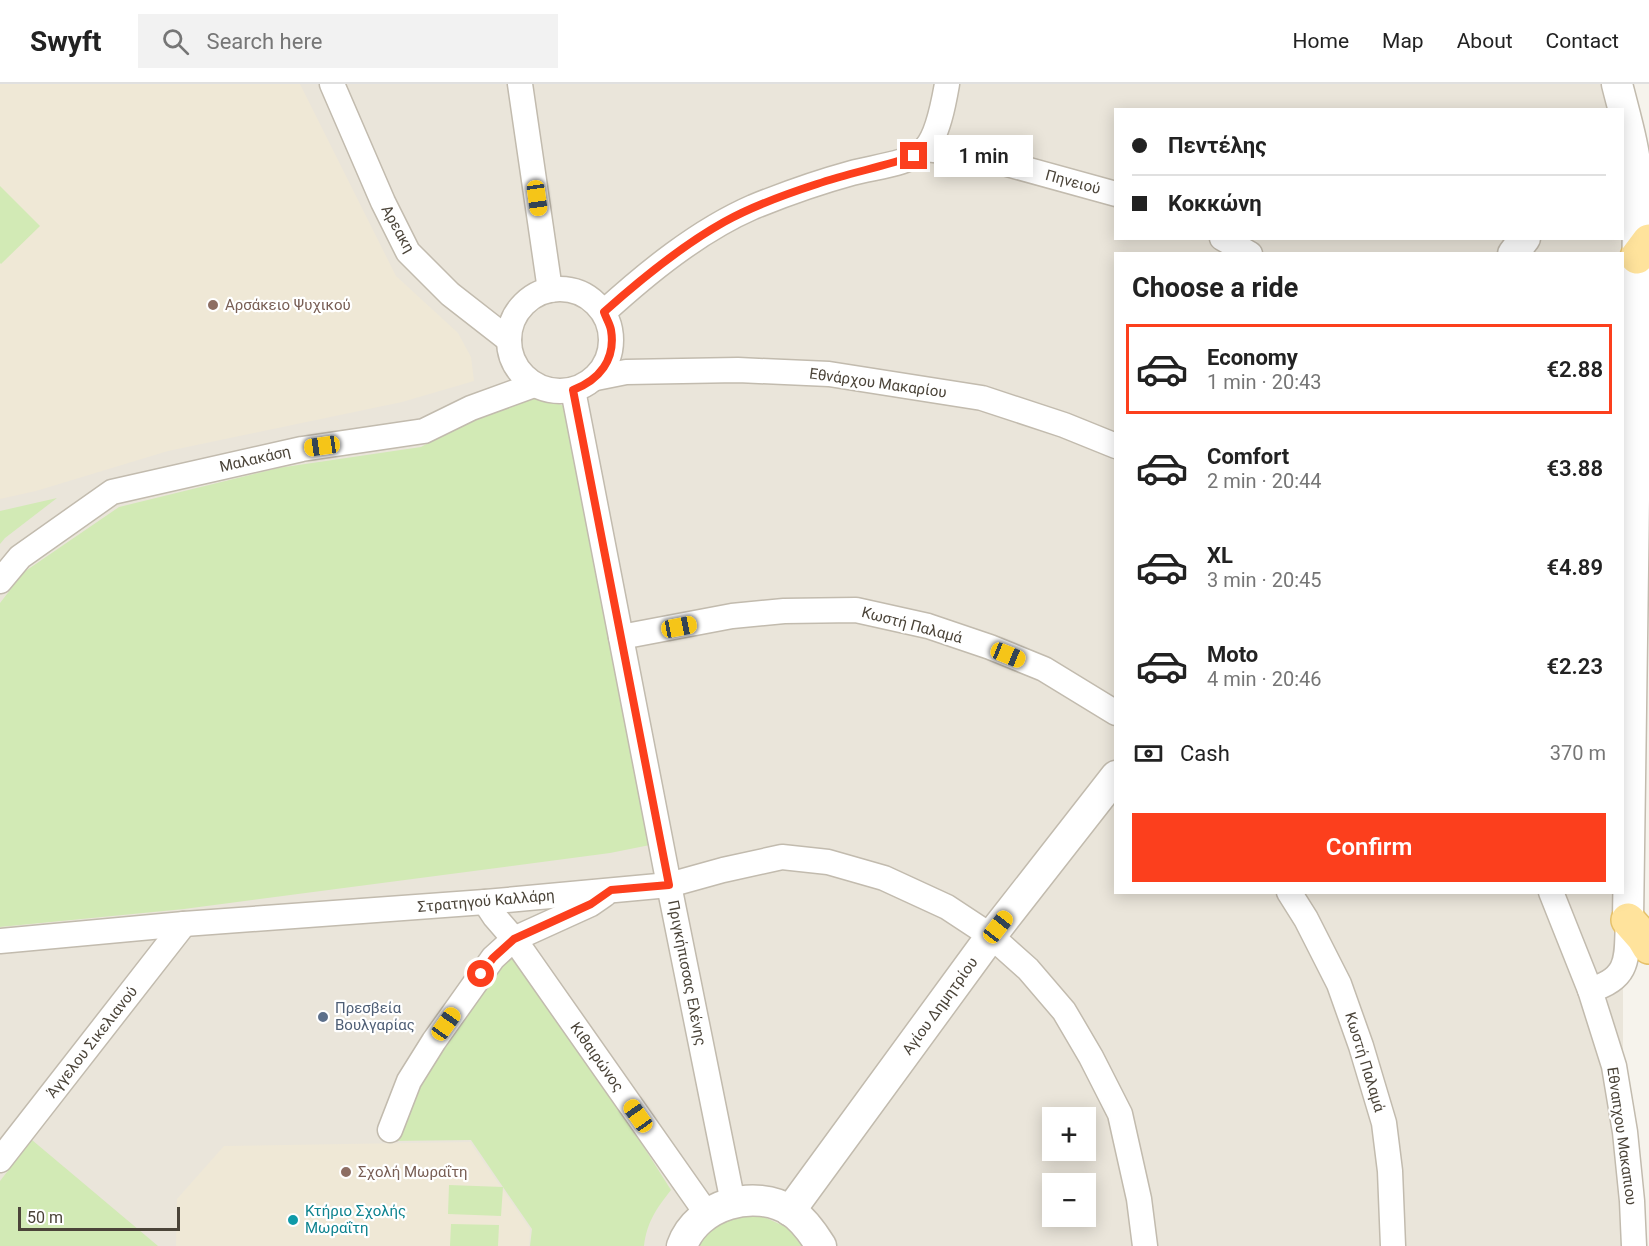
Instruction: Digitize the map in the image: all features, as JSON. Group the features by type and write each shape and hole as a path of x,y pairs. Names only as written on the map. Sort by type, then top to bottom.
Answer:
{"main road":[{"path":"1628,920 1649,947"}],"street":[{"name":"Αρεακη","path":"332,84 383,202 408,252 450,294 509,340"},
{"path":"520,84 550,290"},
{"path":"604,312 648,275 696,239 725,221 752,208 817,184 852,172 897,162 925,149 933,137 946,84"},
{"path":"1617,84 1621,108"},
{"path":"1590,990 1604,986 1622,971 1626,961 1628,920 1643,249 1637,181 1626,133"},
{"name":"Πηνειού","path":"925,149 971,154 1114,193"},
{"path":"1226,240 1246,252"},
{"path":"550,290 571,290 590,298 604,312 611,329 612,346 607,363 596,378 586,386 573,390 553,391 534,385 514,364 510,353 509,340 512,323 521,308 534,296 550,290"},
{"name":"Εθνάρχου Μακαρίου","path":"596,378 626,372 738,370 829,374 982,398 1064,425 1114,445"},
{"name":"Μαλακάση","path":"0,581 20,557 112,492 302,449 424,431 471,408 534,385"},
{"name":"Πριγκήπισσας Ελένης","path":"573,390 669,885 720,1208"},
{"name":"Κωστή Παλαμά","path":"621,637 732,616 784,610 856,610 928,626 990,647 1044,669 1114,712"},
{"name":"Αγίου Δημητρίου","path":"790,1211 991,936 1114,780"},
{"name":"Στρατηγού Καλλάρη","path":"0,941 669,885 782,857 828,862 884,878 947,907 991,936 1028,969 1064,1011 1120,1114 1139,1199 1145,1246"},
{"path":"390,1130 409,1081 434,1041 493,958 514,939 591,904 611,890"},
{"name":"Κωστή Παλαμά","path":"1290,894 1306,919 1339,984 1361,1046 1384,1123 1390,1172 1394,1246"},
{"name":"Εθναπχου Μακαπιου","path":"1552,894 1590,990 1616,1077 1625,1132 1634,1246"},
{"name":"Κιθαιρώνος","path":"485,902 720,1208"},
{"name":"Άγγελου Σικελιανού","path":"0,1161 184,924"},
{"path":"682,1246 693,1226 720,1208 752,1200 772,1203 790,1211 808,1226 821,1246"}],"shaded area":[{"path":"0,84 1601,84 1608,108 1114,108 1114,240 1622,240 1622,252 1114,252 1114,894 1623,894 1623,1246 0,1246"},
{"name":"Αρσάκειο Ψυχικού","path":"0,84 300,84 396,276 458,333 471,357 474,381 402,402 168,451 36,491 0,499"},
{"name":"Σχολή Μωραΐτη","path":"470,1142 530,1229 529,1246 176,1246 177,1199 224,1146"}],"green space":[{"path":"0,186 40,226 1,264 0,263"},
{"path":"512,397 545,400 568,407 655,844 610,853 184,909 0,927 0,603 24,572 119,507 278,468 421,447"},
{"path":"57,498 5,538 0,544 0,511"},
{"path":"514,942 671,1190 653,1216 644,1246 530,1246 532,1229 471,1140 388,1141 411,1082"},
{"path":"32,1140 158,1246 0,1246 0,1181"},
{"path":"449,1185 503,1187 501,1216 448,1214"},
{"path":"735,1216 762,1216 788,1228 802,1246 696,1246 710,1228"},
{"path":"451,1224 499,1225 498,1246 450,1246"}],"place":[{"name":"Αρσάκειο Ψυχικού","path":"213,305"},
{"name":"Πρεσβεία Βουλγαρίας","path":"323,1017"},
{"name":"Σχολή Μωραΐτη","path":"346,1172"},
{"name":"Κτήριο Σχολής Μωραΐτη","path":"293,1220"}],"route":[{"path":"481,974 493,958 514,939 591,904 611,890 669,885 573,390 586,386 596,378 607,363 612,346 611,329 604,312 648,275 696,239 725,221 752,208 817,184 852,172 914,156"}]}
